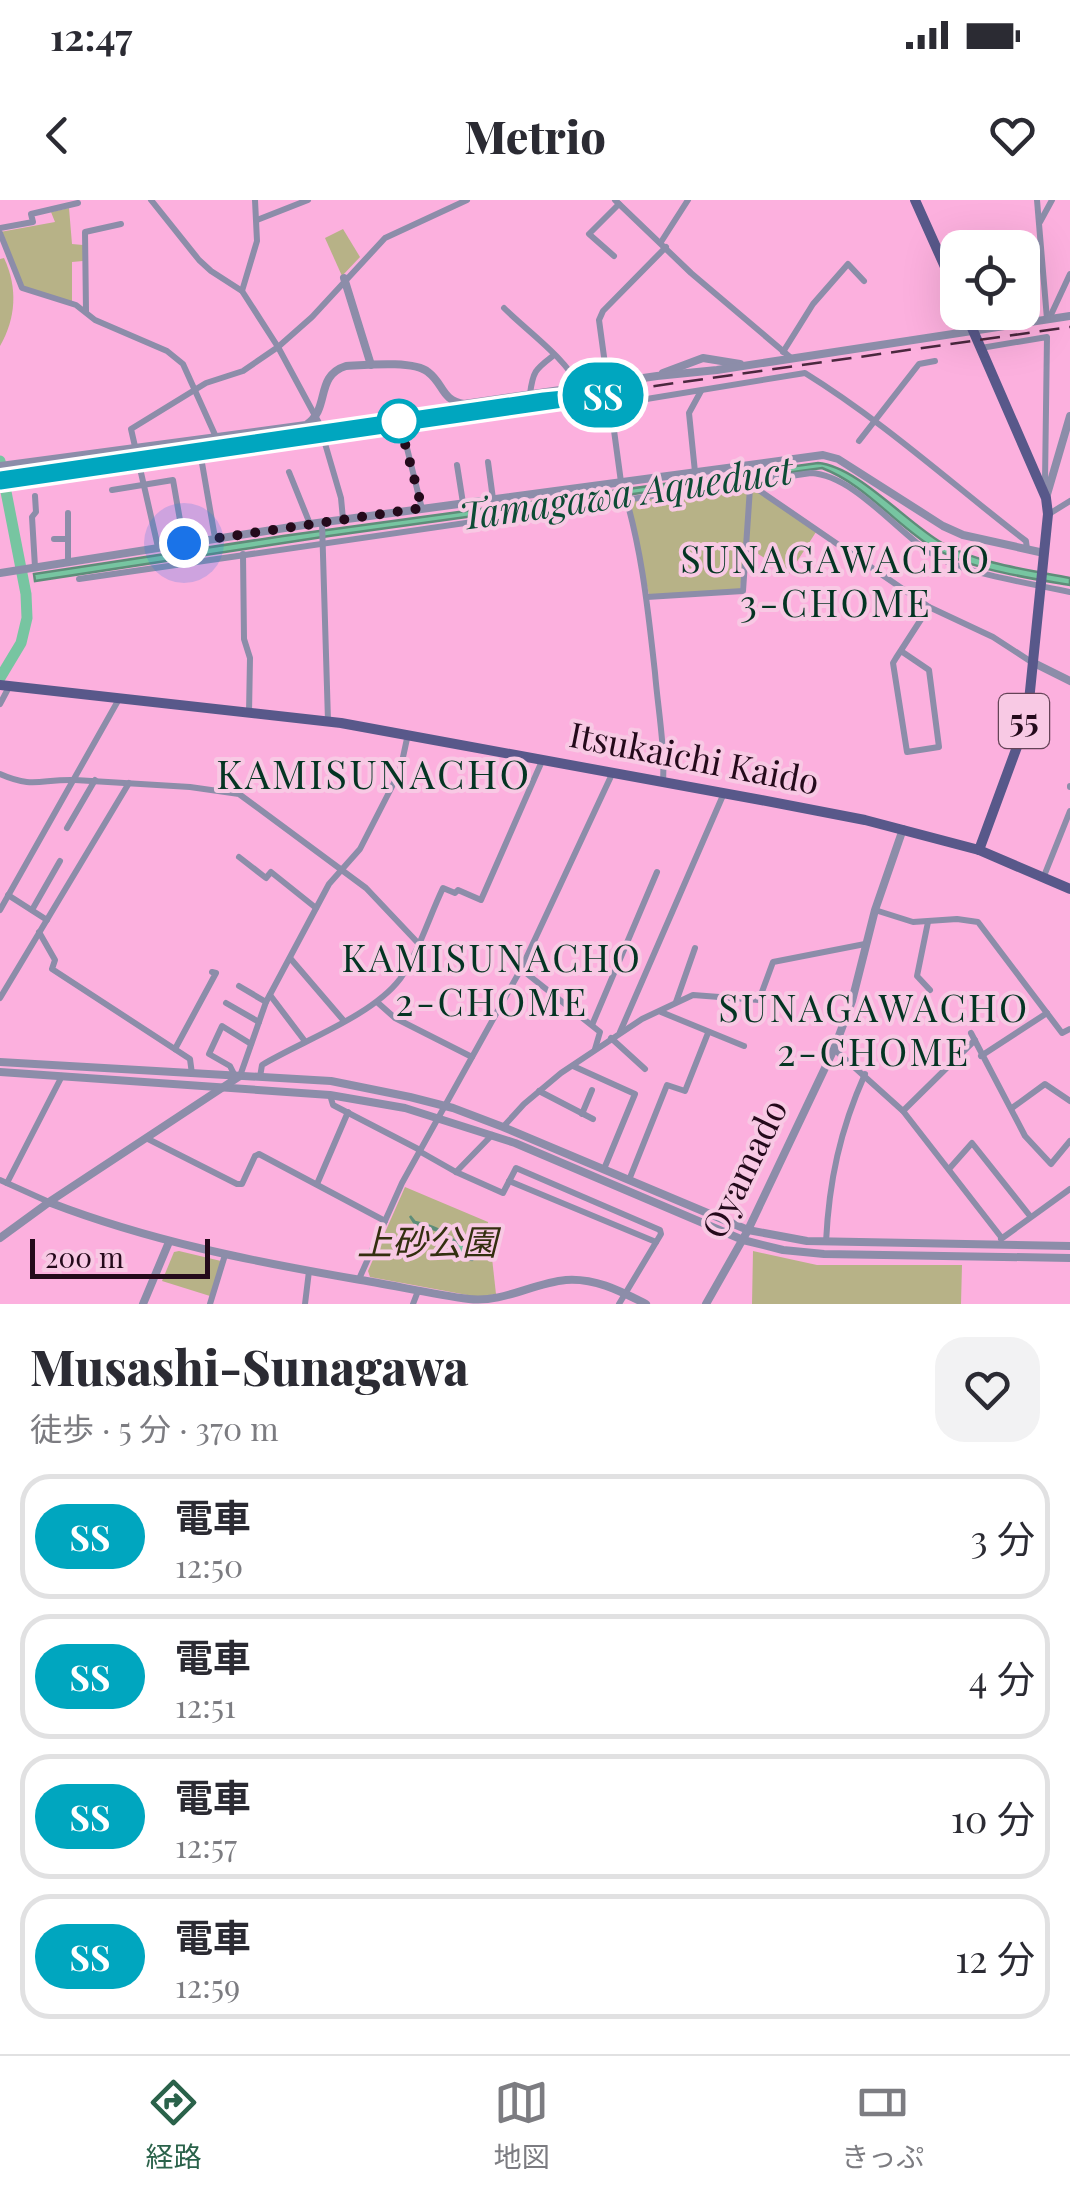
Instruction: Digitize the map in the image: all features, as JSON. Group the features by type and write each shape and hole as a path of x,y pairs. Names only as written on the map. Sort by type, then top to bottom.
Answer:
{"main road":[{"path":"915,200 940,255"},
{"name":"55","path":"973,330 1046,498 1048,514 1034,664 1021,736 979,850"},
{"name":"Itsukaichi Kaido","path":"5,685 408,733 543,758 903,829 979,850 1069,889"}],"street":[{"path":"151,200 199,260 242,291 278,347 315,419 342,498 343,520"},
{"path":"242,291 256,242 255,200"},
{"path":"257,220 308,200"},
{"path":"158,547 131,429 210,382 242,371 278,347 312,317 385,238 467,200"},
{"path":"663,782 646,597 630,506 622,483 600,316 663,245 688,200"},
{"path":"1036,200 1048,319"},
{"path":"1040,223 1052,200"},
{"path":"614,256 589,234 617,202 786,355"},
{"path":"78,203 31,214 33,222 0,230 22,288 72,303 95,320 168,351 183,364 216,437"},
{"path":"86,312 85,232 120,224"},
{"path":"786,355 813,304 848,264 864,282"},
{"path":"1048,319 1070,274"},
{"path":"344,278 371,366"},
{"path":"504,308 572,372 578,387"},
{"path":"1040,320 1070,316"},
{"path":"4,466 294,428 315,419 322,407 324,383 343,366 421,367 432,375 445,396 460,403 973,330"},
{"path":"981,348 1047,337 1045,481 1041,486"},
{"path":"530,394 532,375 554,354"},
{"path":"860,441 919,364 935,361"},
{"path":"610,405 805,373 876,420 1026,540 1027,549"},
{"path":"696,472 688,413 701,390"},
{"path":"1046,498 1070,416"},
{"path":"404,436 422,508"},
{"path":"0,573 310,524 814,455 830,456 963,535 1027,549 1044,557"},
{"path":"488,462 493,499"},
{"path":"202,463 214,538"},
{"path":"457,465 463,503"},
{"path":"288,472 310,524"},
{"path":"80,578 323,540 822,474 894,520 940,558 1070,592"},
{"path":"112,490 173,480 184,543"},
{"path":"646,597 743,591 748,484"},
{"path":"748,484 929,607 993,637 1034,664 1070,681"},
{"path":"32,568 35,496"},
{"path":"1048,514 1070,502"},
{"path":"68,514 68,562"},
{"path":"322,524 335,724"},
{"path":"54,538 68,538"},
{"path":"243,554 244,638 250,658 249,713"},
{"path":"901,651 929,670 939,747 907,752 894,663 901,651 929,607"},
{"path":"0,704 5,685"},
{"path":"0,910 120,698"},
{"path":"0,1238 238,1076 268,998 316,908 360,849 400,770 408,733"},
{"path":"260,1078 262,1064 377,1002 400,978 443,888 482,900 543,758"},
{"path":"359,1280 420,1150 522,970 613,772"},
{"path":"0,774 28,786 56,780 95,780 239,794 366,888 418,943"},
{"path":"67,828 95,780"},
{"path":"0,998 128,783"},
{"path":"619,1033 724,793"},
{"path":"1044,876 1070,812"},
{"name":"Oyamado","path":"706,1304 748,1230 834,1049 903,829"},
{"path":"239,857 266,878 271,872 316,908"},
{"path":"32,910 50,871 60,860"},
{"path":"592,1024 657,872"},
{"path":"8,896 47,920"},
{"path":"875,910 913,922 978,922 1062,1033 1070,1029"},
{"path":"928,922 917,976 930,990"},
{"path":"39,932 55,960 52,969 190,1059 192,1074"},
{"path":"503,1127 539,1091 611,1038 693,994 760,1000 773,962 865,944"},
{"path":"676,1003 695,948"},
{"path":"290,958 344,1022"},
{"path":"522,970 600,1032 595,1050"},
{"path":"175,1048 216,974 212,972"},
{"path":"240,986 268,998 304,1040"},
{"path":"226,1002 259,1022"},
{"path":"377,1002 396,1018 472,1057"},
{"path":"660,1012 744,1046"},
{"path":"981,1056 1047,1013"},
{"path":"238,1076 230,1066 209,1054 222,1026 252,1044"},
{"path":"628,1180 667,1086 685,1090 708,1033"},
{"path":"903,1111 973,1037 1024,1136 1050,1164 1070,1142"},
{"path":"611,1038 645,1070"},
{"path":"834,1049 903,1111 1002,1241"},
{"path":"638,1064 643,1056"},
{"path":"0,1062 332,1081 444,1106 748,1230 826,1242 1002,1241 1070,1246"},
{"path":"572,1066 635,1094 604,1169"},
{"path":"0,1072 224,1086 368,1100 492,1134 742,1240 800,1253 1070,1258"},
{"path":"826,1242 832,1164 847,1114 865,1074"},
{"path":"63,1075 61,1085 4,1182 50,1203 118,1229 169,1242 418,1290 482,1300 576,1280 602,1284 646,1304"},
{"path":"1012,1108 1044,1084 1070,1101"},
{"path":"582,1114 592,1090"},
{"path":"539,1091 593,1119"},
{"path":"330,1095 333,1105 456,1172 503,1192 516,1168 660,1230 619,1304"},
{"path":"317,1184 348,1112"},
{"path":"456,1172 492,1134"},
{"path":"146,1138 238,1184 242,1184 259,1154 385,1221"},
{"path":"949,1169 972,1142 1030,1216"},
{"path":"509,1181 656,1242"},
{"path":"1002,1241 1070,1189"},
{"path":"144,1304 169,1242"},
{"path":"952,1244 952,1256"},
{"path":"210,1304 225,1255"},
{"path":"305,1304 309,1271"},
{"path":"413,1304 418,1290"}],"green space":[{"path":"69,208 72,244 83,245 83,261 72,262 72,302 23,287 0,232 55,222 51,212"},
{"path":"343,229 360,257 342,276 325,238"},
{"path":"4,258 12,280 13,303 0,346 0,259"},
{"path":"746,484 816,532 789,574 746,546 740,589 649,595 628,499"},
{"name":"上砂公園","path":"405,1187 488,1222 496,1294 478,1297 370,1277 368,1271"},
{"path":"753,1251 817,1265 962,1265 961,1304 752,1304"},
{"path":"174,1252 221,1261 210,1296 162,1281"}],"water":[{"name":"Tamagawa Aqueduct","path":"818,463 849,474 928,534 956,550 1070,578 1070,585 997,571 945,554 851,483 822,468 35,581 34,574 283,536"},
{"path":"443,1233 457,1243 466,1240 463,1245 469,1253 482,1248 484,1251 472,1260 461,1258"}],"waterway":[{"path":"0,461 26,594 27,618 21,643 0,678"}],"railway":[{"path":"0,479 1070,327"}],"train":[{"name":"SS","path":"0,479 604,394 0,482"}],"district":[{"name":"SUNAGAWACHO 3-CHOME","path":"836,582"},
{"name":"KAMISUNACHO","path":"374,775"},
{"name":"KAMISUNACHO 2-CHOME","path":"492,981"},
{"name":"SUNAGAWACHO 2-CHOME","path":"874,1031"}],"route":[{"path":"184,543 422,508 399,421"}]}
